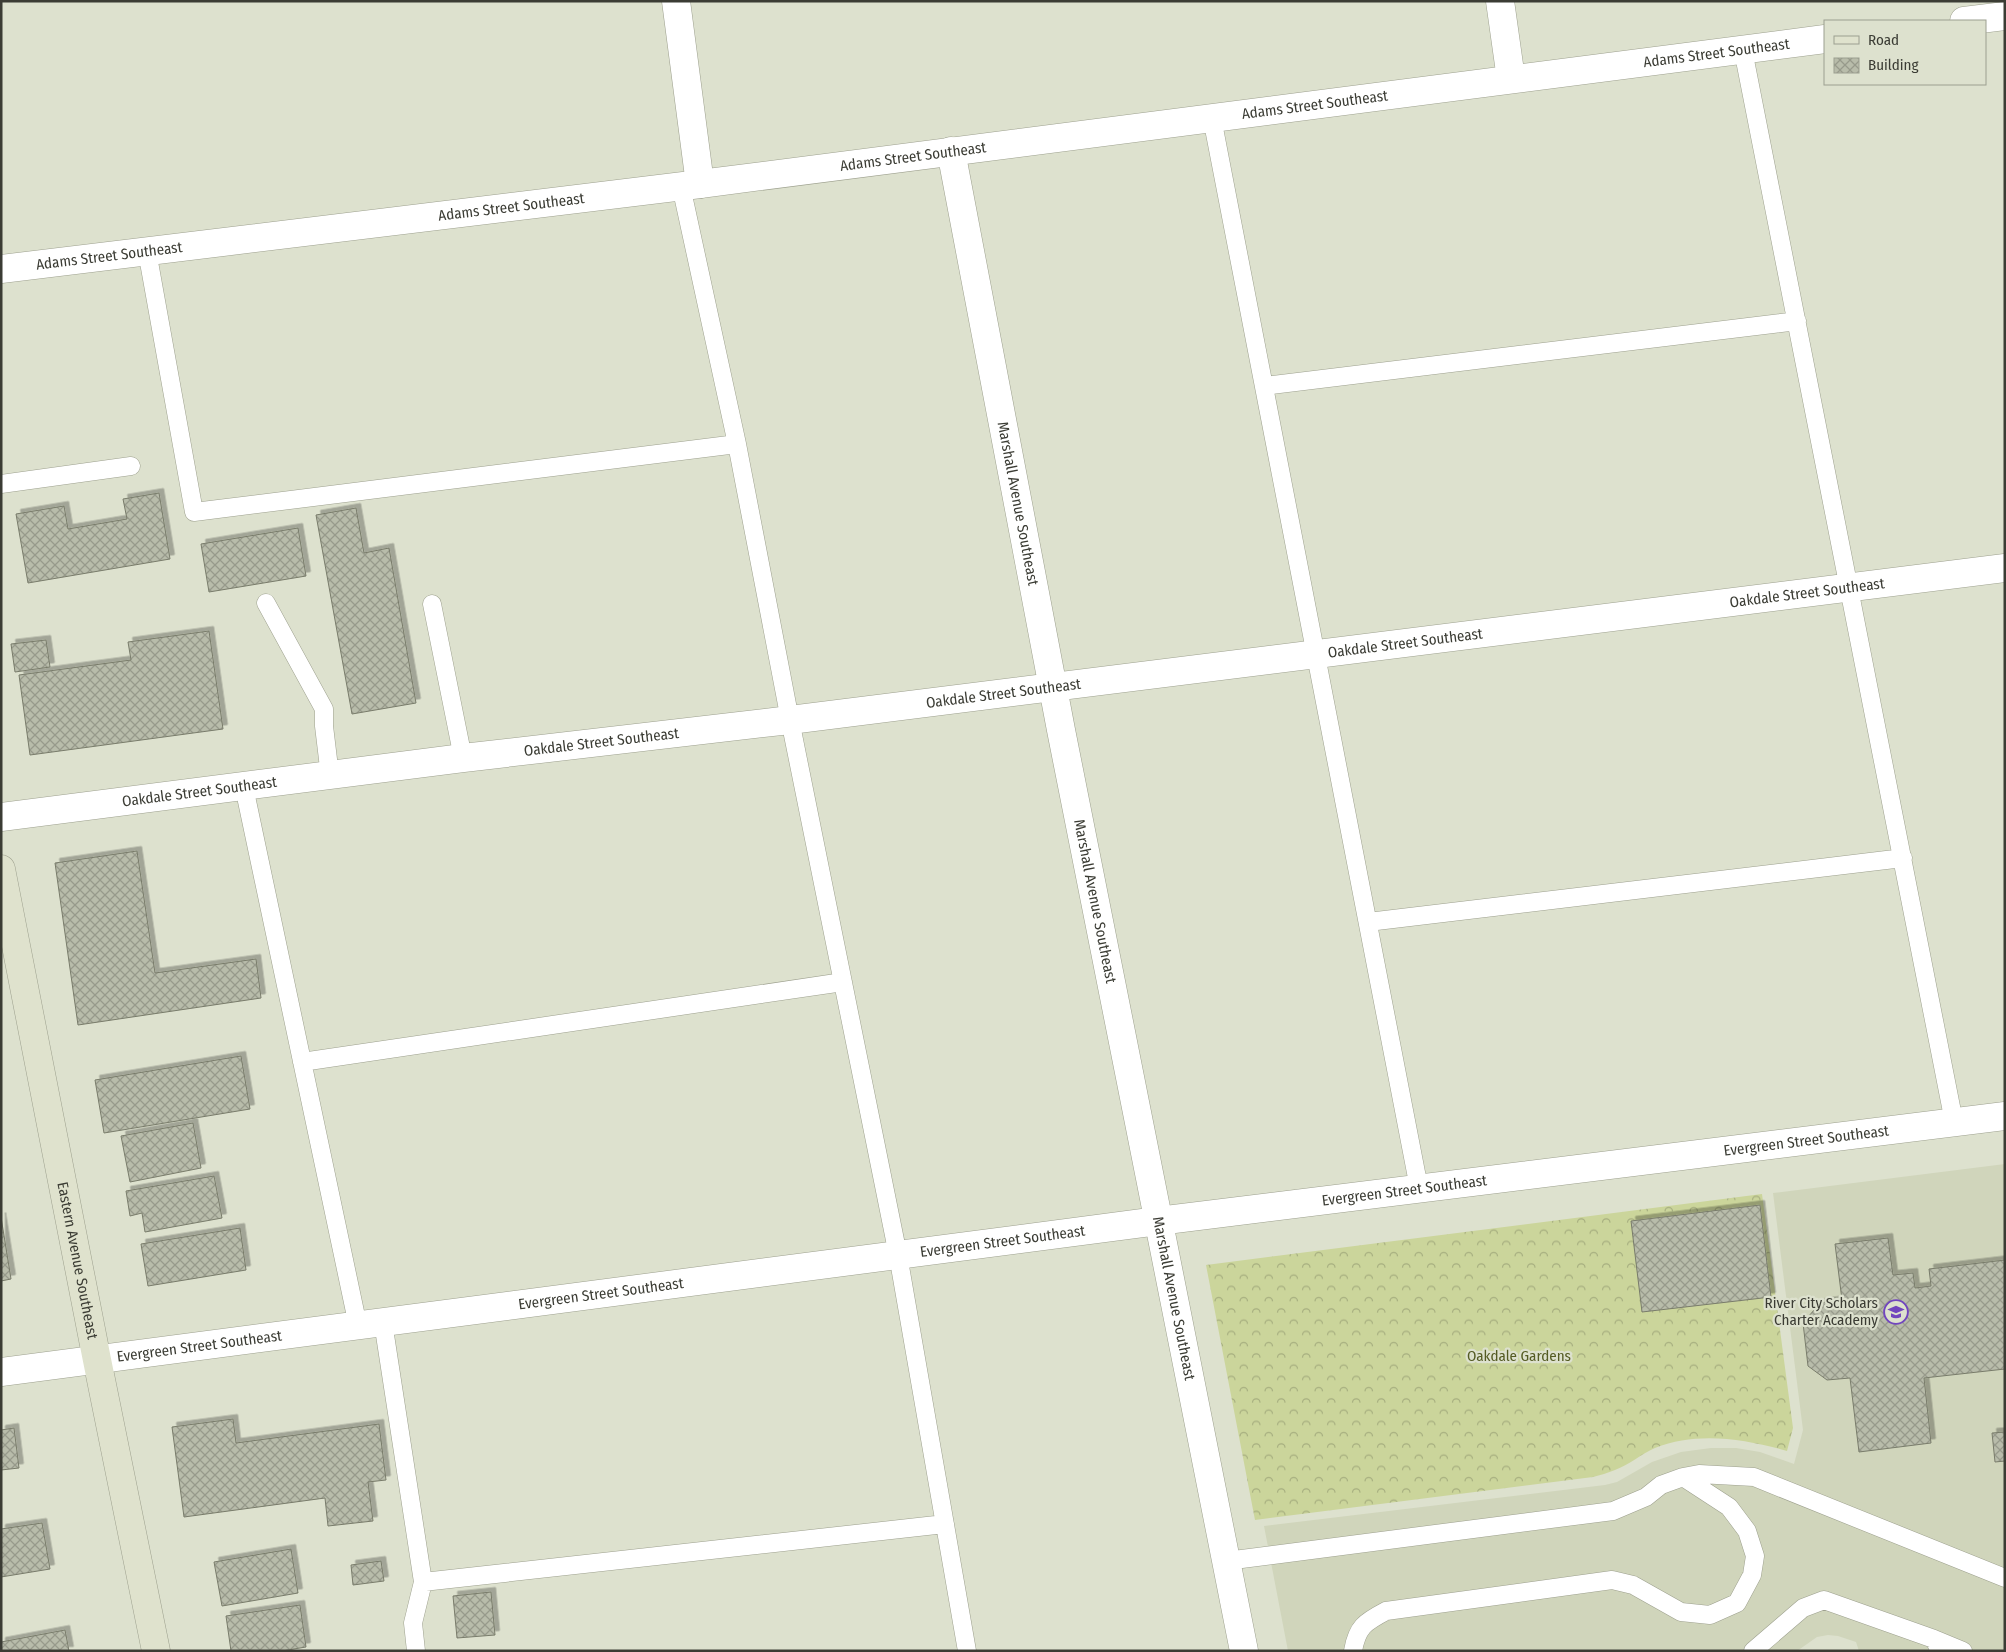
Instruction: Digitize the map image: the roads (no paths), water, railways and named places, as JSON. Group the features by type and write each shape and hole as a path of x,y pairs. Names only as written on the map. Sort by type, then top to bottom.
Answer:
{"main road":[{"name":"Eastern Avenue Southeast","path":"1,869 156,1651"}],"street":[{"path":"676,1 690,185"},
{"path":"1500,1 1511,80"},
{"path":"1972,20 2005,16"},
{"name":"Adams Street Southeast","path":"1,269 690,185 1824,39"},
{"name":"Marshall Avenue Southeast","path":"951,151 1053,688 1244,1651"},
{"name":"Oakdale Street Southeast","path":"1,817 463,758 1053,688 2005,568"},
{"name":"Evergreen Street Southeast","path":"1,1372 1158,1221 2005,1116"}],"lane":[{"path":"1743,50 1954,1122"},
{"path":"1212,118 1419,1188"},
{"path":"690,185 790,720 898,1255 967,1651"},
{"path":"147,251 194,512 737,444"},
{"path":"1264,386 1797,321"},
{"path":"1,484 131,466"},
{"path":"266,603 324,708 324,726 330,776"},
{"path":"432,604 463,758"},
{"path":"244,787 302,1062 371,1324 423,1582 413,1623 416,1651"},
{"path":"1368,922 1902,858"},
{"path":"302,1062 843,982"},
{"path":"1226,1561 1613,1511 1646,1497 1661,1485 1683,1477 1699,1474 1754,1477 2005,1578"},
{"path":"1354,1651 1356,1636 1367,1621 1386,1611 1612,1580 1632,1585 1681,1612 1710,1615 1737,1603 1752,1575 1756,1556 1748,1531 1729,1507 1683,1477"},
{"path":"423,1582 945,1524"},
{"path":"1753,1651 1803,1608 1824,1600 1937,1645 1963,1651"}],"place":[{"name":"River City Scholars Charter Academy","path":"1896,1312"}],"park label":[{"name":"Oakdale Gardens","path":"1519,1356"}]}
